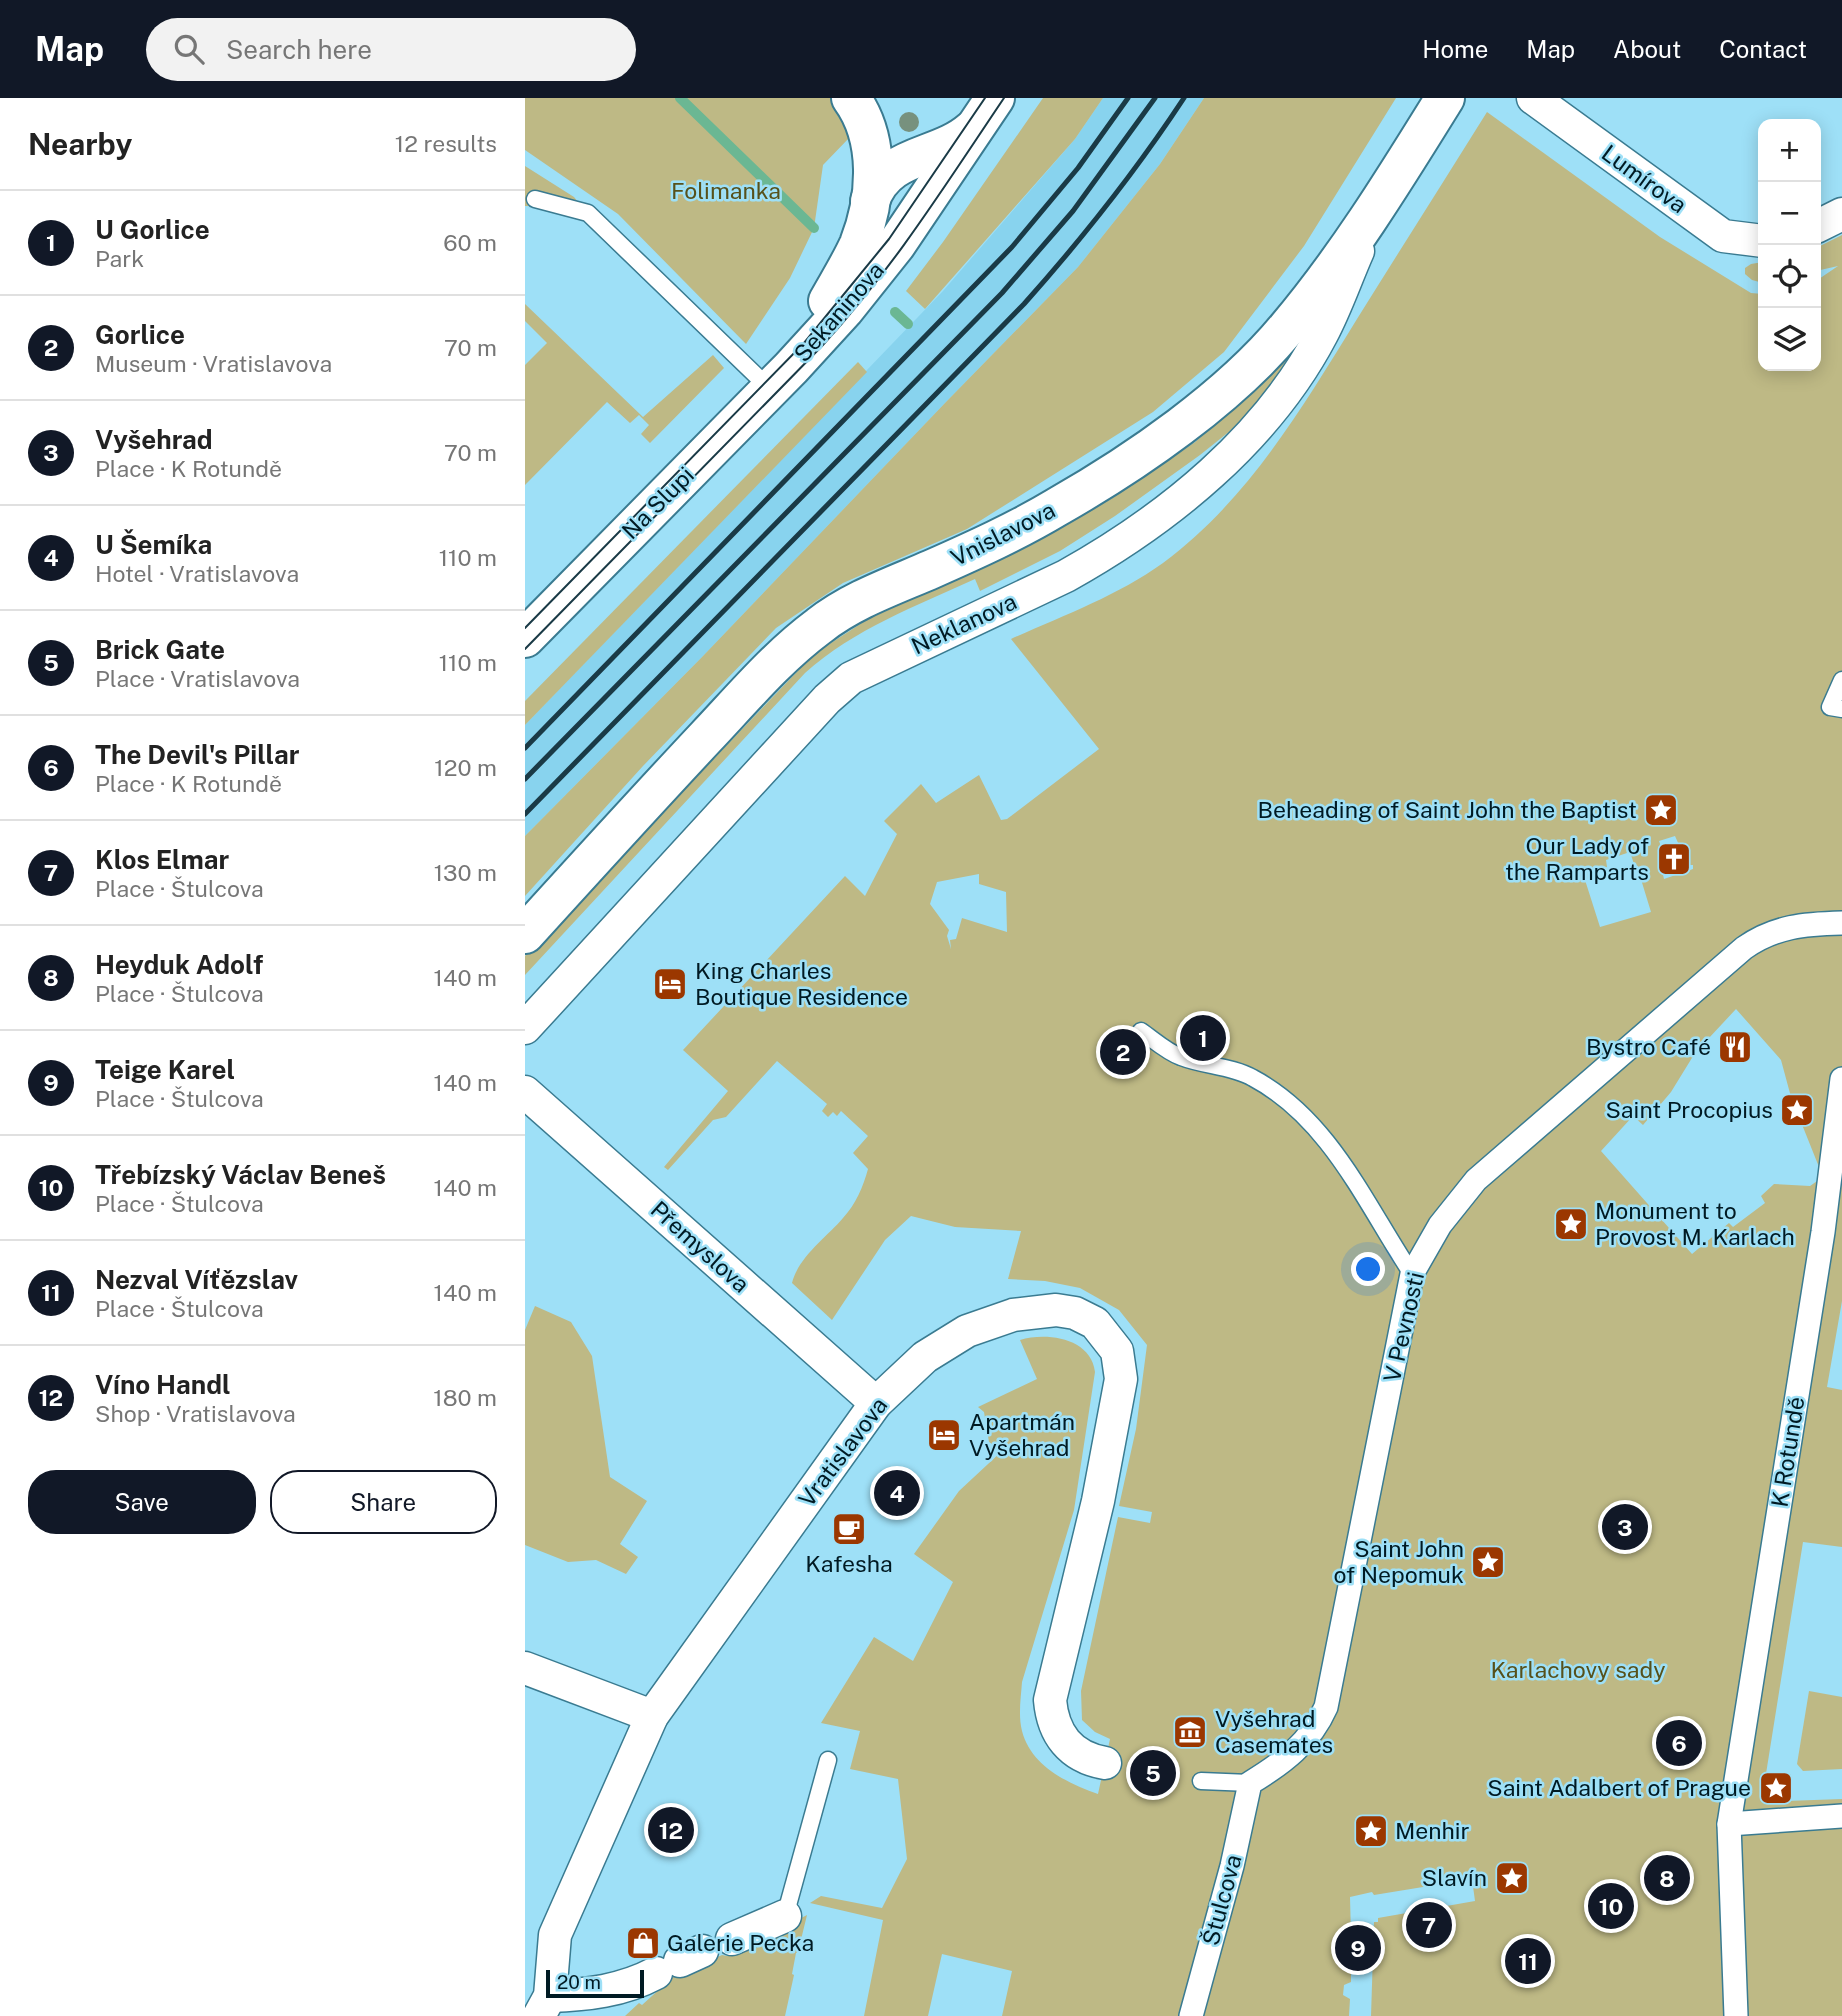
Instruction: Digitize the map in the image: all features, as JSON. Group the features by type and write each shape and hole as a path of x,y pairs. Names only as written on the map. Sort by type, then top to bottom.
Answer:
{"street":[{"name":"Sekaninova","path":"781,378 856,250 870,201 873,166 871,143 862,113 851,98"},
{"name":"Vnislavova","path":"525,934 783,655 820,624 862,599 985,546 1057,507 1125,465 1205,407 1250,367 1286,329 1374,211 1445,98"},
{"name":"Lumírova","path":"1533,98 1723,236 1758,240"},
{"name":"Sekaninova","path":"781,378 845,309 888,256 985,112"},
{"path":"870,201 875,186 890,169 956,141 985,112"},
{"name":"Neklanova","path":"525,1028 827,699 851,678 1094,561 1180,500 1235,451 1291,384 1323,334 1374,211"},
{"path":"1821,225 1842,214"},
{"name":"Na Slupi","path":"525,638 781,378"},
{"name":"V Pevnosti","path":"1250,1783 1280,1765 1305,1741 1318,1726 1326,1707 1412,1275 1440,1225 1476,1180 1744,948 1775,930 1793,926 1842,923"},
{"name":"K Rotundě","path":"1728,1824 1823,1232 1842,1079"},
{"name":"Přemyslova","path":"525,1091 876,1403"},
{"name":"Vratislavova","path":"679,1962 636,1984 544,2006 555,1936 652,1716 876,1403 925,1357 945,1343 967,1331 1013,1315 1056,1310 1075,1312 1095,1323 1117,1351 1121,1379 1115,1415 1098,1501 1050,1700 1052,1719 1059,1736 1092,1761 1105,1763"},
{"path":"525,1668 652,1716"},
{"name":"Štulcova","path":"1191,2016 1250,1783"},
{"path":"1736,2016 1728,1824 1842,1816"},
{"path":"732,1939 785,1916"}],"lane":[{"path":"535,198 587,213 781,378"},
{"path":"1842,680 1830,706 1842,709"},
{"path":"1141,1031 1180,1057 1251,1077 1294,1105 1342,1161 1412,1275"},
{"path":"785,1916 828,1760"},
{"path":"1201,1782 1250,1783"}],"shaded area":[{"path":"1103,98 1204,98 1160,164 1078,267 703,656 525,836 525,725 943,291 1075,139"}],"green space":[{"name":"Folimanka","path":"525,98 837,98 850,137 823,165 814,228 790,278 746,344 618,214 525,150"},
{"path":"1043,98 1103,98 1075,139 925,309 906,291"},
{"path":"1204,98 1396,98 1304,246 1224,352 1153,412 967,529 843,583 776,628 643,766 525,896 525,836 703,656 1078,267 1160,164"},
{"name":"Karlachovy sady","path":"1487,112 1660,237 1751,293 1758,294 1758,371 1821,371 1821,278 1838,266 1821,270 1821,246 1842,235 1842,1301 1827,1387 1842,1390 1842,1547 1803,1542 1765,1780 1786,1801 1842,1799 1842,2016 1371,2016 1374,1922 1378,1922 1378,1918 1475,1901 1472,1879 1350,1897 1351,1936 1344,1944 1345,1949 1351,1953 1351,1982 1344,1985 1343,1995 1350,1999 1349,2016 1002,2016 1012,1971 942,1954 928,2016 864,2016 883,1920 810,1903 821,1896 882,1908 907,1859 898,1779 850,1769 860,1731 821,1723 874,1637 913,1661 953,1582 914,1554 959,1491 1002,1451 989,1442 984,1412 978,1407 1037,1379 1020,1340 1031,1338 1055,1338 1077,1345 1092,1361 1095,1372 1074,1510 1022,1682 1020,1719 1027,1743 1042,1763 1052,1772 1098,1794 1110,1739 1095,1732 1082,1720 1081,1691 1118,1517 1150,1523 1152,1512 1119,1506 1136,1429 1147,1345 1119,1310 1080,1288 1045,1281 1008,1279 1021,1231 955,1227 911,1216 885,1240 832,1320 792,1283 807,1256 848,1213 859,1195 868,1169 853,1153 868,1136 841,1111 837,1116 833,1112 828,1117 822,1111 827,1104 777,1061 726,1117 713,1120 668,1170 664,1167 728,1091 683,1050 845,876 865,896 897,834 884,821 921,784 936,803 979,775 1001,820 1007,819 1099,749 1011,639 1127,586 1163,563 1221,511 1247,482 1315,386","holes":["1675,836 1679,845 1684,843 1693,869 1664,879 1658,854 1663,852 1659,841","1630,852 1651,912 1600,927 1585,880 1600,874 1599,869 1607,867 1606,860","979,874 979,884 1006,892 1007,932 962,918 956,939 950,940 951,949 947,936 949,930 930,904 937,882","1736,1009 1781,1060 1791,1097 1823,1177 1810,1186 1774,1184 1761,1196 1765,1203 1733,1227 1729,1223 1692,1254 1601,1151 1633,1116 1643,1125 1671,1092 1695,1053"]},
{"path":"525,166 574,197 593,220 556,207 525,206"},
{"path":"1758,263 1758,282 1745,274 1745,268"},
{"path":"525,304 643,417 713,355 724,368 650,443 641,434 649,425 639,415 630,423 607,402 525,485 525,365 547,343 525,321"},
{"path":"1300,341 1274,387 1230,431 1115,516 1060,551 980,591 975,579 886,620 824,657 805,673 525,975 525,956 814,654 868,619 1031,545 1114,497 1195,442 1239,403"},
{"path":"858,362 867,372 525,725 525,701"},
{"path":"535,1306 571,1322 592,1356 610,1477 647,1501 620,1544 638,1557 626,1574 596,1560 568,1562 525,1545 525,1330"},
{"path":"1809,1691 1842,1697 1842,1769 1803,1771 1797,1764"},
{"path":"807,1915 796,1953 785,2016 625,2016 639,2003 642,2005 673,1977 722,1955 727,1956"}],"waterway":[{"path":"680,98 814,228"},
{"path":"895,312 908,324"}],"tram line":[{"path":"525,628 804,343 889,239 985,98"},
{"path":"525,649 848,317 918,225 1004,98"}],"railway":[{"path":"525,748 1012,247 1078,168 1128,98"},
{"path":"525,779 1002,293 1073,211 1155,98"},
{"path":"525,814 1024,304 1108,204 1184,98"}],"place":[{"name":"Beheading of Saint John the Baptist","path":"1661,810"},
{"name":"Our Lady of the Ramparts","path":"1674,859"},
{"name":"King Charles Boutique Residence","path":"670,984"},
{"name":"U Gorlice","path":"1203,1038"},
{"name":"Bystro Café","path":"1735,1047"},
{"name":"Gorlice","path":"1123,1052"},
{"name":"Saint Procopius","path":"1797,1110"},
{"name":"Monument to Provost M. Karlach","path":"1571,1224"},
{"name":"Apartmán Vyšehrad","path":"944,1435"},
{"name":"U Šemíka","path":"897,1493"},
{"name":"Vyšehrad","path":"1625,1527"},
{"name":"Kafesha","path":"849,1529"},
{"name":"Saint John of Nepomuk","path":"1488,1562"},
{"name":"Vyšehrad Casemates","path":"1190,1732"},
{"name":"The Devil's Pillar","path":"1679,1743"},
{"name":"Brick Gate","path":"1153,1773"},
{"name":"Saint Adalbert of Prague","path":"1776,1788"},
{"name":"Víno Handl","path":"671,1830"},
{"name":"Menhir","path":"1371,1831"},
{"name":"Slavín","path":"1512,1878"},
{"name":"Heyduk Adolf","path":"1667,1878"},
{"name":"Třebízský Václav Beneš","path":"1611,1906"},
{"name":"Klos Elmar","path":"1429,1925"},
{"name":"Galerie Pecka","path":"643,1943"},
{"name":"Teige Karel","path":"1358,1948"},
{"name":"Nezval Víťězslav","path":"1528,1961"}]}
